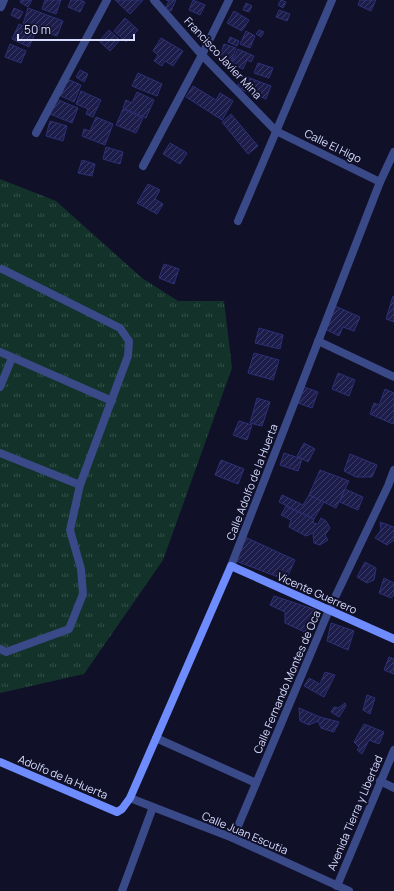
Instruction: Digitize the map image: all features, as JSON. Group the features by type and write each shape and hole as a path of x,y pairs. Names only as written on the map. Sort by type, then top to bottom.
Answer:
{"street":[{"path":"36,133 107,0"},
{"name":"Francisco Javier Mina","path":"154,0 202,55 276,131"},
{"path":"143,166 202,55 229,0"},
{"path":"238,221 332,0"},
{"name":"Calle El Higo","path":"276,131 380,182"},
{"name":"Calle Adolfo de la Huerta","path":"117,812 122,809 130,798 231,566 380,182 394,152"},
{"path":"0,649 6,652 69,629 83,594 81,569 70,530 80,485 128,356 129,341 120,328 2,270"},
{"path":"318,342 394,377"},
{"path":"0,352 112,401"},
{"path":"0,387 12,358"},
{"path":"0,453 80,485"},
{"name":"Calle Fernando Montes de Oca","path":"233,838 330,610 394,470"},
{"name":"Vicente Guerrero","path":"231,566 394,639"},
{"path":"156,738 256,783"},
{"name":"Avenida Tierra y Libertad","path":"337,886 394,750"},
{"name":"Adolfo de la Huerta","path":"0,762 117,812"},
{"path":"380,781 394,788"},
{"name":"Calle Juan Escutia","path":"130,798 233,838 349,891"},
{"path":"122,891 153,808"}],"green space":[{"path":"0,179 56,201 142,278 178,301 224,301 232,368 163,560 84,674 0,693"}],"building":[{"path":"21,0 32,0 28,7 20,2"},
{"path":"45,0 61,0 56,14 42,9"},
{"path":"71,0 80,0 85,2 80,12 68,7"},
{"path":"115,0 143,0 130,14"},
{"path":"166,0 176,0 171,11 165,9 169,1"},
{"path":"193,0 205,5 200,15 189,10"},
{"path":"281,0 286,2 283,8 278,5"},
{"path":"360,0 376,0 371,11 358,5"},
{"path":"246,3 252,6 249,12 243,10"},
{"path":"14,8 23,12 19,19 11,15"},
{"path":"28,8 63,21 57,36 23,24"},
{"path":"279,10 290,14 287,21 276,17"},
{"path":"234,11 249,20 242,31 227,23"},
{"path":"125,18 138,30 126,42 114,31"},
{"path":"19,24 36,32 29,47 12,39"},
{"path":"109,30 120,40 110,51 99,41"},
{"path":"259,30 264,32 261,37 256,34"},
{"path":"246,31 255,36 250,48 240,44"},
{"path":"230,37 239,41 237,46 228,42"},
{"path":"161,38 183,51 173,66 165,61 162,66 154,61 158,55 153,51"},
{"path":"10,44 26,51 21,63 5,57"},
{"path":"224,44 236,48 231,62 219,58"},
{"path":"238,49 254,56 251,62 247,60 243,69 231,64"},
{"path":"258,63 273,68 269,78 254,73"},
{"path":"80,70 88,74 84,82 76,77"},
{"path":"138,73 162,84 157,96 132,86"},
{"path":"247,77 271,86 266,99 237,88 240,81 245,83"},
{"path":"67,79 81,85 74,102 61,96"},
{"path":"193,86 216,100 220,93 233,101 222,120 186,97"},
{"path":"81,91 101,100 93,117 86,114 88,109 76,104"},
{"path":"137,92 154,100 146,118 123,108 126,100 132,103"},
{"path":"56,99 78,108 72,123 50,114"},
{"path":"123,109 143,118 136,133 116,125"},
{"path":"231,114 258,146 248,154 222,122"},
{"path":"96,117 113,124 105,145 82,136 84,129 90,131"},
{"path":"50,121 67,126 63,141 46,136"},
{"path":"170,143 187,153 180,164 163,154"},
{"path":"106,147 123,152 120,164 103,159"},
{"path":"82,160 95,164 92,176 78,173"},
{"path":"148,184 160,190 155,199 163,204 157,214 137,203"},
{"path":"164,264 179,269 174,284 159,278"},
{"path":"393,296 394,297 394,322 386,319"},
{"path":"335,306 360,317 354,331 343,327 339,336 325,329"},
{"path":"259,328 283,335 280,349 255,343"},
{"path":"254,353 279,360 273,380 248,373"},
{"path":"338,373 355,380 349,396 332,389"},
{"path":"304,387 318,392 312,408 298,403"},
{"path":"385,389 394,393 393,424 370,414 374,403 379,405"},
{"path":"257,398 270,402 262,426 250,423"},
{"path":"239,421 252,425 247,440 233,435"},
{"path":"304,443 315,449 308,462 297,456"},
{"path":"284,453 302,459 298,471 280,465"},
{"path":"350,454 377,465 372,477 356,477 344,471"},
{"path":"221,460 244,469 238,484 215,475"},
{"path":"320,470 349,481 336,508 309,495"},
{"path":"345,489 363,497 358,510 340,502"},
{"path":"282,495 303,505 309,495 324,502 314,519 279,502"},
{"path":"286,506 314,519 313,523 318,524 321,518 326,521 330,528 325,535 328,540 320,545 314,543 313,533 306,536 289,527 291,520 281,515"},
{"path":"380,522 394,527 394,540 387,545 375,538 381,530"},
{"path":"245,537 295,560 286,580 236,561"},
{"path":"365,562 376,568 374,580 367,583 357,577"},
{"path":"384,578 394,583 394,595 391,598 379,593"},
{"path":"274,596 316,610 307,633 285,623 285,612 270,605"},
{"path":"331,623 354,631 348,650 327,641"},
{"path":"389,657 394,659 394,674 384,670"},
{"path":"325,672 335,675 324,697 304,686 309,678 320,684"},
{"path":"367,695 375,698 370,714 363,710"},
{"path":"345,703 346,706 339,717 331,712 334,707 338,708"},
{"path":"299,708 320,717 339,722 334,732 321,728 318,721 309,725 300,721"},
{"path":"364,724 384,732 379,744 369,740 362,754 357,750 359,747 354,742"}]}
